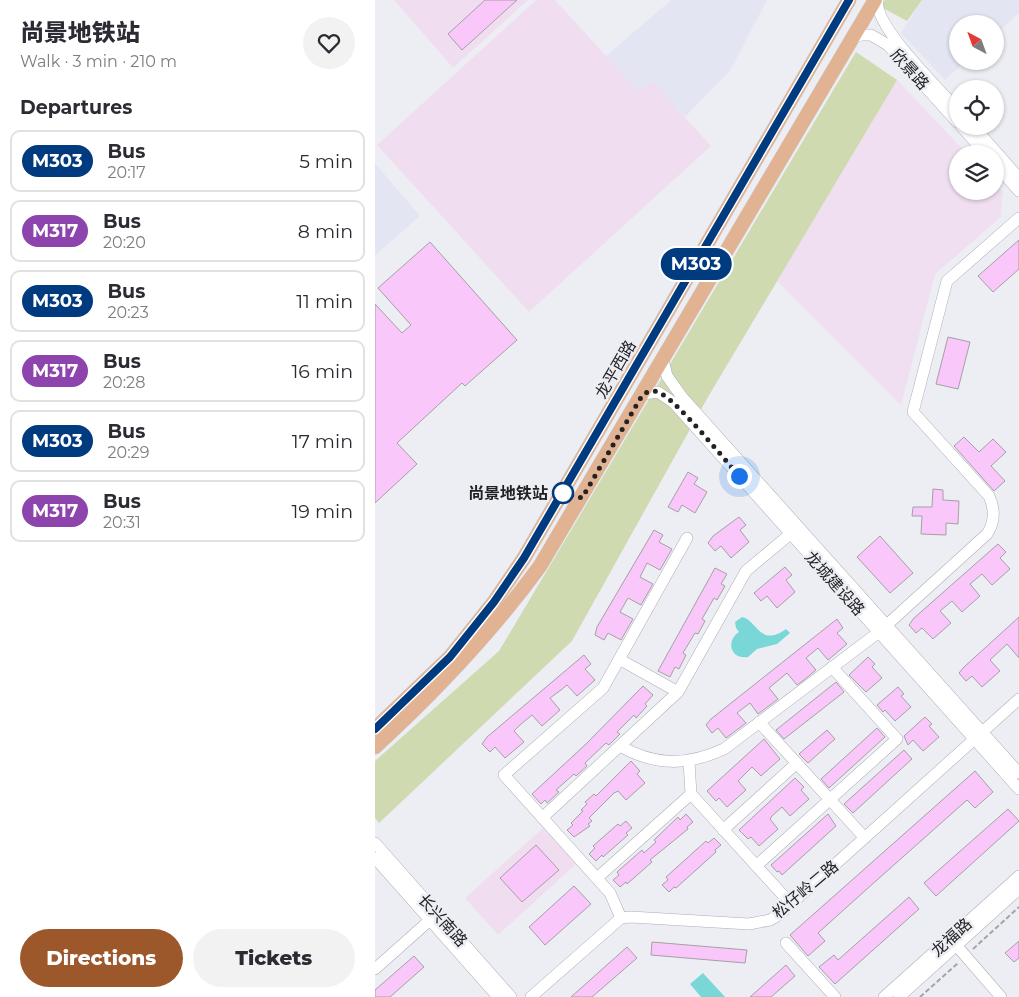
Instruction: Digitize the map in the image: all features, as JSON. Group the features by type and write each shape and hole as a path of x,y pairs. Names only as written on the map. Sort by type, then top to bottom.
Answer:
{"main road":[{"name":"龙平西路","path":"375,729 450,657 494,602 524,558 849,0"},
{"path":"375,747 448,678 505,613 558,538 876,0"}],"street":[{"name":"欣景路","path":"876,0 878,14 890,34 949,101"},
{"name":"欣景路","path":"853,38 861,35 871,35 888,45 949,113"},
{"path":"969,135 977,145"},
{"path":"981,135 1019,178"},
{"path":"1004,174 1019,191"},
{"path":"620,746 653,760 689,762 724,749 882,629 983,538 992,524 993,507 989,496 913,412 947,281 1019,218"},
{"name":"龙城建设路","path":"663,360 667,376 674,388 795,530 978,736 1019,789"},
{"name":"龙城建设路","path":"643,394 658,392 674,403 795,530"},
{"path":"542,818 678,692 746,571 795,530"},
{"path":"531,997 621,918 610,893 504,775 603,688 687,538"},
{"path":"619,659 678,692"},
{"path":"756,866 897,739 832,667"},
{"name":"松仔岭二路","path":"621,918 759,923 780,914 1019,699"},
{"path":"759,722 865,838"},
{"name":"龙城建设路","path":"978,736 1019,773"},
{"path":"689,762 691,794 791,904"},
{"path":"723,830 797,763"},
{"path":"597,878 691,794"},
{"name":"长兴南路","path":"375,844 511,997"},
{"name":"长兴南路","path":"375,858 498,997"},
{"name":"龙福路","path":"884,997 1019,876"},
{"name":"龙福路","path":"899,997 1019,889"},
{"path":"375,969 430,920"},
{"path":"786,943 835,997"},
{"path":"956,945 1001,997"}],"shaded area":[{"path":"394,0 528,0 453,68"},
{"path":"536,0 555,0 639,92 652,81 711,146 529,312 377,145"},
{"path":"671,0 767,0 730,71 685,117 652,82 639,93 606,56"},
{"path":"922,0 1019,0 1019,13 1004,27 1004,15 949,15 949,70 956,70 945,80 901,33"},
{"path":"897,80 958,145 949,145 949,200 1002,200 1001,217 935,274 901,405 777,281"},
{"path":"375,163 420,216 375,255"},
{"path":"543,828 576,864 498,935 465,898"}],"green space":[{"path":"885,0 922,0 907,21 881,7"},
{"path":"856,52 897,80 708,397 572,641 379,823 375,818 375,761 499,651"}],"water":[{"path":"742,617 770,636 786,629 790,633 777,644 757,649 748,657 737,656 731,645 732,640 739,632 735,622"},
{"path":"703,973 725,997 701,997 690,984"}],"building":[{"path":"485,0 517,0 462,50 448,34"},
{"path":"1019,240 1019,269 993,292 978,276"},
{"path":"430,242 517,340 465,386 462,383 397,443 417,464 375,503 375,304 402,333 411,325 378,288"},
{"path":"948,337 970,342 958,389 936,384"},
{"path":"964,437 979,452 993,439 1006,452 991,466 1005,481 994,491 954,446"},
{"path":"688,472 698,478 694,484 707,492 695,513 682,505 678,512 668,507"},
{"path":"933,489 943,490 943,500 959,501 958,524 946,523 946,535 921,534 922,516 912,516 913,507 932,507"},
{"path":"739,517 746,525 740,530 749,542 731,558 721,546 715,551 708,543 713,536"},
{"path":"654,530 663,535 659,542 672,549 660,570 647,563 640,577 653,584 641,605 628,598 620,612 633,619 621,640 608,633 604,640 595,635 597,627"},
{"path":"880,536 913,573 890,593 857,557"},
{"path":"998,544 1006,552 1000,558 1010,569 992,585 982,574 970,584 980,596 962,612 952,601 940,611 951,623 933,639 922,628 916,633 909,625 914,618"},
{"path":"785,567 792,575 786,580 795,592 777,608 767,596 761,601 754,593"},
{"path":"715,568 727,574 721,584 725,586 717,600 714,598 702,619 705,621 698,634 695,633 683,653 686,655 679,669 675,667 670,677 658,671"},
{"path":"1019,617 1019,658 1007,644 990,660 1000,671 982,687 972,676 966,681 959,673"},
{"path":"837,619 843,628 837,633 847,644 828,660 818,648 806,658 816,670 804,680 797,685 787,673 769,688 778,699 758,714 750,703 737,713 746,723 726,738 718,728 712,733 706,725 711,719"},
{"path":"584,655 591,664 585,669 595,680 577,696 567,685 550,698 560,710 542,726 532,715 520,725 514,731 524,742 505,758 495,747 490,752 482,744 487,737"},
{"path":"868,657 875,664 872,667 882,678 866,692 849,675"},
{"path":"836,682 844,692 784,739 776,730"},
{"path":"643,686 653,695 645,704 647,706 636,718 634,715 617,732 620,734 609,745 606,743 585,763 587,766 576,776 574,774 556,790 559,792 547,803 545,800 541,804 532,794 586,744"},
{"path":"898,687 904,694 901,696 911,707 895,721 885,710 883,712 877,705"},
{"path":"925,717 932,724 929,726 939,737 923,751 913,740 908,745 904,736"},
{"path":"877,728 885,737 829,788 821,779"},
{"path":"827,730 835,739 808,763 799,754"},
{"path":"764,739 780,759 761,776 752,767 738,781 746,790 727,807 719,798 716,801 707,791"},
{"path":"904,750 912,759 853,813 844,804"},
{"path":"631,761 640,771 637,774 645,783 626,800 618,791 614,793 589,818 592,821 588,824 590,826 574,837 567,830 583,811 581,810 587,804 585,802 594,794 596,796"},
{"path":"975,771 993,792 975,808 967,800 818,933 825,941 808,956 790,935"},
{"path":"795,778 804,787 801,790 809,799 790,816 782,807 772,816 770,819 778,829 759,846 751,837 748,839 739,830"},
{"path":"1008,809 1019,821 936,896 924,883"},
{"path":"686,814 693,822 687,827 688,829 650,860 652,862 627,884 626,882 620,887 613,880 619,875 617,872 642,850 644,853 656,842 654,840 678,817 680,820"},
{"path":"828,814 836,826 782,875 779,871 777,872 771,865"},
{"path":"626,821 632,828 626,833 628,835 596,861 589,854 595,848 593,846 618,824 620,826"},
{"path":"714,838 721,845 715,850 716,852 669,892 662,885 668,880 666,877 706,841 708,843"},
{"path":"536,845 559,870 522,902 500,878"},
{"path":"574,886 591,904 545,945 529,927"},
{"path":"909,897 919,909 835,984 819,967 834,955 838,960"},
{"path":"1019,941 1019,958 1014,962 1005,953"},
{"path":"652,942 747,950 745,963 651,955"},
{"path":"627,947 637,958 592,997 571,997"},
{"path":"414,956 424,967 390,997 375,997 375,990"},
{"path":"786,965 795,976 771,997 750,997"}],"bus line":[{"name":"M303","path":"375,729 415,693 450,657 494,602 524,558 562,496 849,0"}],"place":[{"name":"尚景地铁站","path":"563,493"}],"route":[{"path":"563,493 582,498 643,394 651,391 666,396 674,403 739,476"}]}
